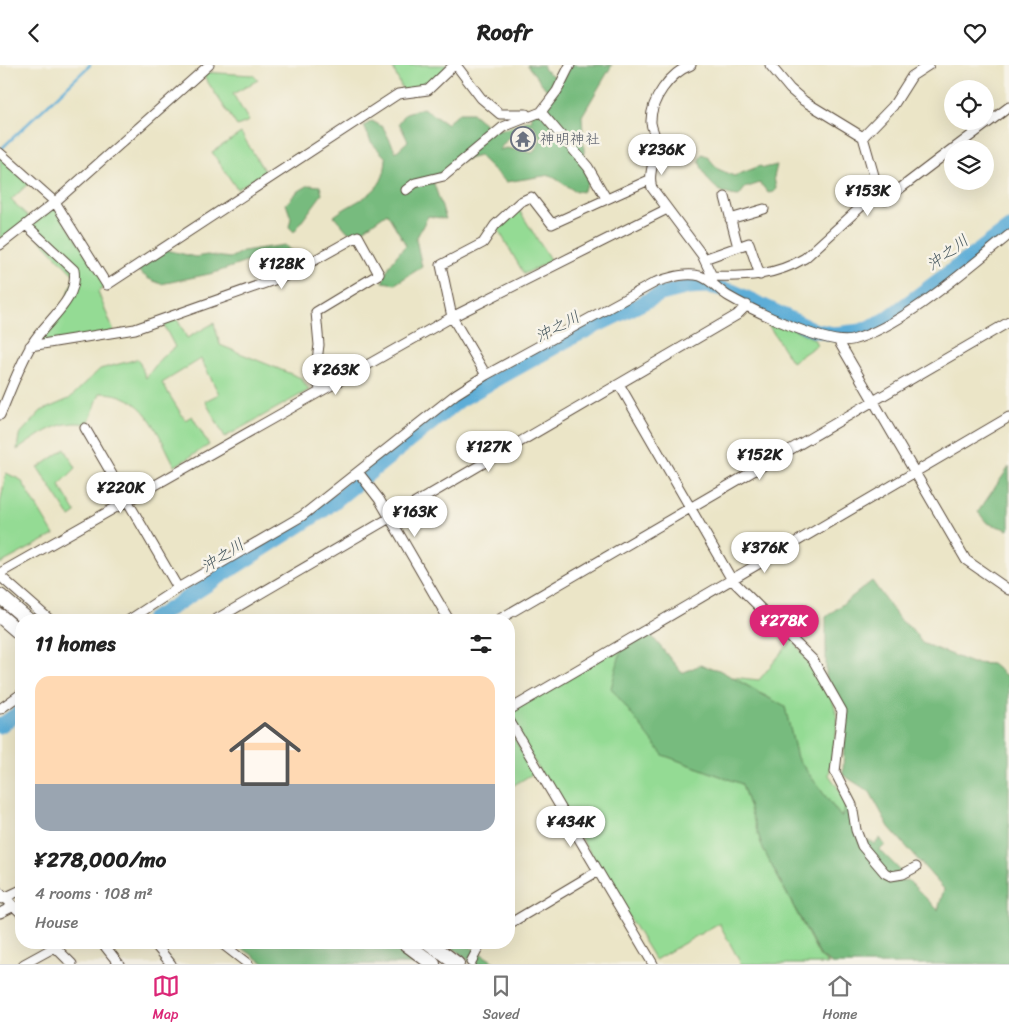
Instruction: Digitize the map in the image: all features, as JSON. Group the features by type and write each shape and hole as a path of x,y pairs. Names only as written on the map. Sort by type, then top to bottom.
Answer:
{"highway":[{"path":"0,596 21,614"},
{"path":"0,616 15,629"},
{"path":"413,949 433,964"},
{"path":"440,949 464,963"}],"street":[{"path":"0,245 55,202 209,65"},
{"path":"0,153 55,202 107,285 398,94 428,90 455,65 481,98 500,114 537,113 588,167 606,198"},
{"path":"406,190 416,183 444,176 503,127 537,113 557,91 570,65"},
{"path":"691,65 671,78 656,102 651,122 656,142 650,180 652,188 704,259 710,278 727,295 817,335 838,342 852,340 890,324 964,271 1009,235"},
{"path":"138,614 178,588 302,516 433,411 486,375 656,282 684,275 710,278 760,275 778,271 805,258 876,193 877,186 863,137 804,101 790,89 770,65"},
{"path":"863,137 893,106 912,76 930,65"},
{"path":"965,140 1009,107"},
{"path":"876,193 885,200 944,156"},
{"path":"486,375 452,317 441,265 483,243 495,225 520,202 531,197 552,224 606,198 650,180"},
{"path":"724,197 738,247"},
{"path":"43,614 0,575 452,317 667,209"},
{"path":"730,219 764,209"},
{"path":"0,415 30,346 40,331 63,308 75,276 74,270 26,225"},
{"path":"30,346 135,329 288,275 358,236 379,274 316,312 319,345 315,376 321,391"},
{"path":"704,259 749,243 760,275"},
{"path":"225,614 737,315 748,305"},
{"path":"508,614 1009,323"},
{"path":"838,342 872,403 966,560 1009,590"},
{"path":"619,384 732,580 814,660 839,703 842,711 835,773 852,805 856,830 862,846 885,873 891,876 903,874 916,867"},
{"path":"515,707 1009,417"},
{"path":"85,428 178,588"},
{"path":"358,472 389,517 446,614"},
{"path":"0,709 15,698"},
{"path":"515,730 653,964"},
{"path":"515,920 598,871"},
{"path":"2,897 15,892"},
{"path":"0,913 14,906 2,897"},
{"path":"24,964 47,949"},
{"path":"57,949 72,964"},
{"path":"107,949 119,964"},
{"path":"159,949 171,964"},
{"path":"229,949 248,964"},
{"path":"464,963 474,949"}],"green space":[{"path":"397,65 454,65 428,90 404,93 393,68"},
{"path":"527,65 544,65 543,69 559,80 550,94"},
{"path":"571,65 612,65 582,116 585,169 594,173 582,192 573,190 550,175 506,182 479,156 461,161 432,178 446,219 428,216 416,239 422,267 395,284 383,282 389,266 406,245 387,213 359,233 348,232 334,216 376,188 385,171 386,158 371,142 364,126 372,121 383,127 396,152 408,141 399,123 406,113 423,108 446,124 459,113 472,113 493,128 505,129 529,120 532,121 531,113 545,106","holes":["533,124 541,139 533,153 506,148 499,150 512,133"]},
{"path":"201,72 253,75 258,80 233,94 249,121 237,126"},
{"path":"241,133 265,172 237,189 212,152"},
{"path":"702,154 707,156 718,169 734,176 760,166 764,168 777,165 774,177 776,188 774,192 768,193 760,183 745,188 739,196 724,193 708,180 699,160"},
{"path":"0,155 31,181 11,200 32,220 0,245"},
{"path":"309,185 320,186 322,194 294,232 289,227 291,218 286,204 297,192"},
{"path":"53,204 107,285 98,292 114,332 33,346 63,308 75,276 28,227"},
{"path":"519,210 551,261 524,274 498,229"},
{"path":"285,245 297,256 297,266 288,275 252,260 214,273 161,284 149,279 138,271 149,258 167,250 195,257 207,255 230,258 243,251"},
{"path":"760,312 814,339 817,345 792,362"},
{"path":"175,315 187,338 214,323 220,345 301,378 309,390 225,437 205,401 219,394 201,359 162,383 185,420 192,416 209,445 175,466 148,416 128,399 115,394 100,393 88,424 68,424 50,429 17,450 19,435 41,411 69,399 100,369 138,359 146,378 161,358 175,347 161,320"},
{"path":"65,449 76,468 59,485 76,513 70,517 38,468"},
{"path":"1009,467 1009,530 987,523 978,512"},
{"path":"6,473 21,480 54,535 0,564 0,504"},
{"path":"872,581 900,620 912,629 922,643 972,663 992,664 1009,678 1009,964 832,964 821,957 763,849 742,784 663,755 611,688 623,643 646,629 682,673 700,665 719,670 785,707 797,758 841,817 848,802 865,844 868,840 875,844 880,838 885,845 880,850 902,872 884,877 893,882 908,880 938,910 944,889 889,827 870,792 843,775 845,710 826,677 826,617"},
{"path":"792,640 822,679 833,701 837,725 829,775 848,802 841,817 797,758 785,707 732,677 759,680"},
{"path":"623,643 663,755 742,784 763,849 820,957 829,964 741,964 719,923 655,960 515,730 515,708"},
{"path":"515,740 534,773 515,784"},
{"path":"244,949 394,949 414,964 265,964"},
{"path":"454,949 473,949 497,964 474,964"}],"waterway":[{"path":"0,150 90,65"},
{"name":"沖之川","path":"161,614 324,510 460,400 571,338 661,294 689,287 708,286 732,291 814,330 834,334 861,331 885,320 1009,228"},
{"name":"沖之川","path":"0,726 15,715"},
{"path":"0,907 6,904"}],"place":[{"name":"神明神社","path":"523,139"}]}
